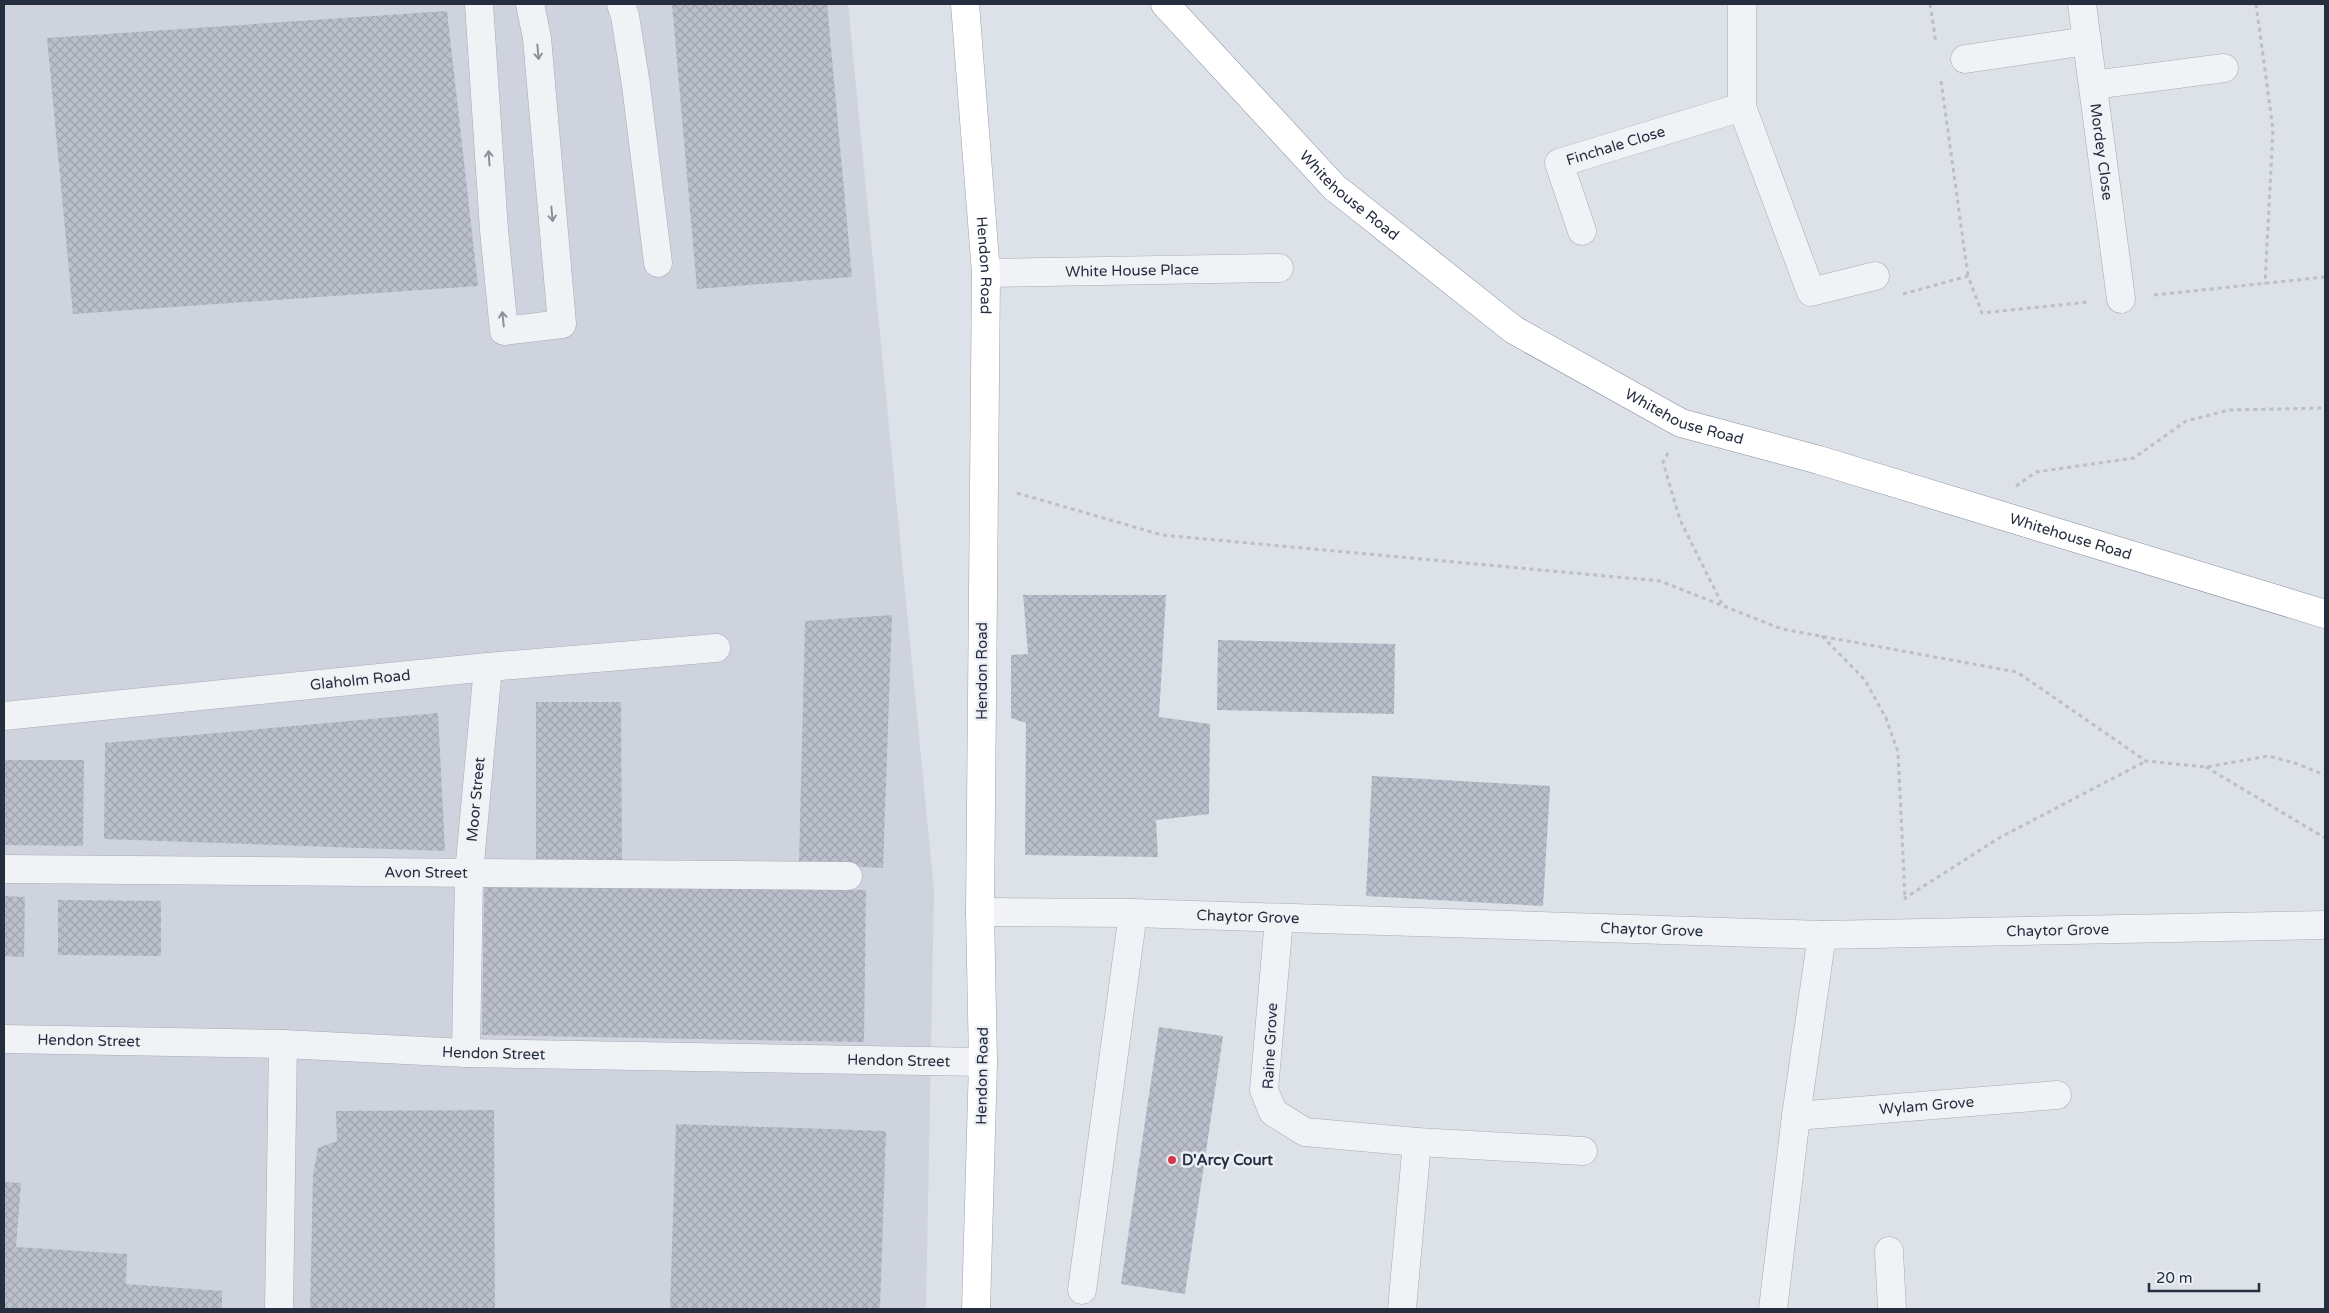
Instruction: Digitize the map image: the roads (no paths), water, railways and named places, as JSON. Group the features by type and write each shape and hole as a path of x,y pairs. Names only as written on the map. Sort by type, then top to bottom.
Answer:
{"main road":[{"name":"Hendon Road","path":"965,4 986,273 980,912 983,1062 976,1309"},
{"path":"968,33 982,4"},
{"name":"Whitehouse Road","path":"1165,4 1334,188 1514,330 1681,423 1819,460 2325,614"}],"street":[{"path":"479,4 494,230 504,331 562,324 537,38 530,4"},
{"path":"621,4 625,16 636,85 658,263"},
{"path":"1742,4 1742,107 1811,292 1874,276"},
{"name":"Mordey Close","path":"2082,4 2121,299"},
{"path":"1965,59 2087,41"},
{"path":"2093,85 2224,68"},
{"name":"Finchale Close","path":"1582,231 1559,163 1742,107"},
{"name":"White House Place","path":"986,273 1279,268"},
{"name":"Glaholm Road","path":"4,716 488,667 716,648"},
{"name":"Moor Street","path":"466,1053 469,872 488,667"},
{"name":"Avon Street","path":"4,869 848,876"},
{"name":"Chaytor Grove","path":"980,912 1133,913 1822,935 2325,925"},
{"path":"1082,1290 1133,913"},
{"name":"Raine Grove","path":"1279,919 1264,1090 1273,1112 1305,1132 1417,1142 1583,1151"},
{"path":"1773,1309 1796,1116 1822,935"},
{"name":"Hendon Street","path":"4,1039 283,1044 466,1053 983,1062"},
{"path":"279,1309 283,1044"},
{"name":"Wylam Grove","path":"1796,1116 2056,1095"},
{"path":"1402,1309 1417,1142"},
{"path":"1889,1251 1892,1309"}],"place":[{"name":"D'Arcy Court","path":"1172,1160"}]}
